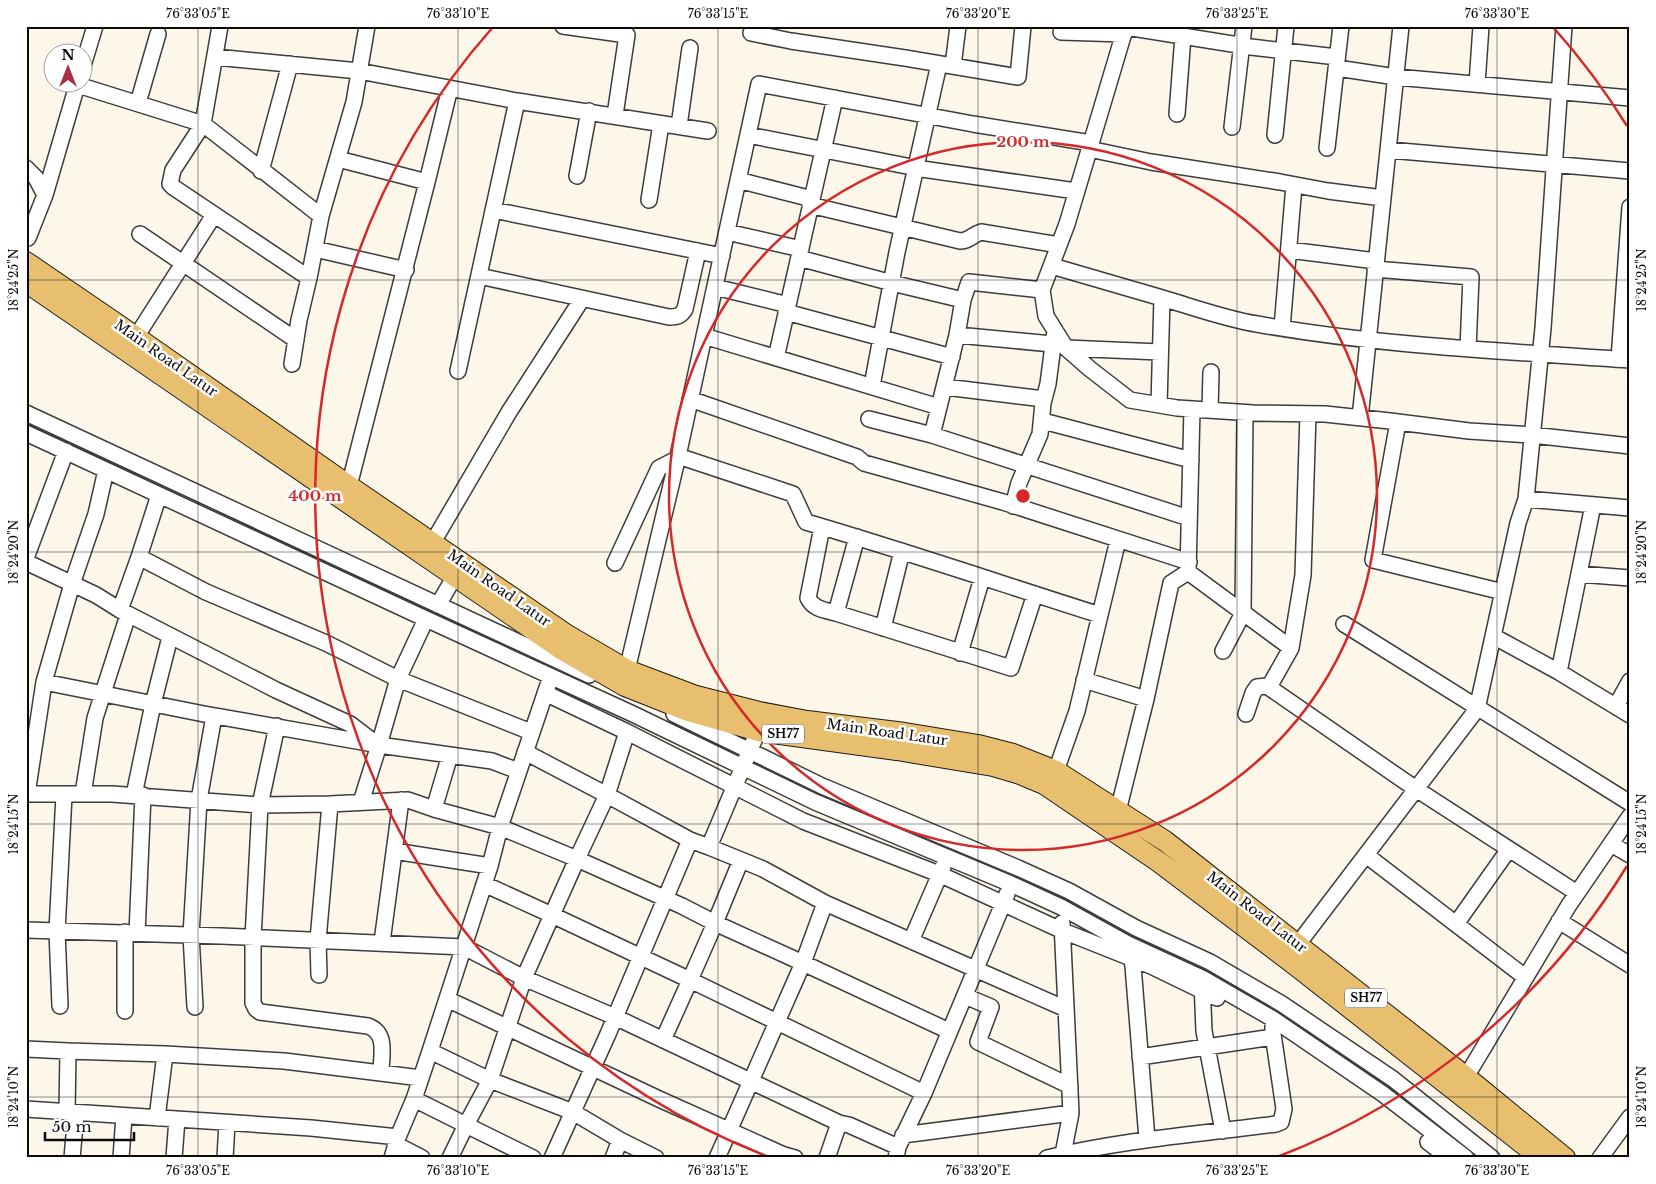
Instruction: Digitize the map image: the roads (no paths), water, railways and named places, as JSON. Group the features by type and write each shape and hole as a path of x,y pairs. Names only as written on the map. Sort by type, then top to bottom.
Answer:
{"main road":[{"name":"Main Road Latur","path":"26,262 433,542 561,648"},
{"name":"Main Road Latur","path":"28,288 561,648 625,682 688,710 758,730 993,766 1044,784 1159,862 1541,1158"},
{"name":"Main Road Latur","path":"625,682 807,721 905,733 978,745 1013,754 1056,771 1165,841 1466,1077 1565,1158"}],"street":[{"path":"90,42 95,26"},
{"path":"220,26 203,124 173,170 170,184 309,278"},
{"path":"292,364 321,216 354,102 367,26"},
{"path":"564,26 627,35 614,115"},
{"path":"754,26 751,33 791,42 1018,77 1023,26"},
{"path":"872,386 903,228 928,115 958,26"},
{"path":"1232,127 1244,26"},
{"path":"1275,135 1286,26"},
{"path":"1327,148 1341,26"},
{"path":"1360,418 1401,26"},
{"path":"1478,84 1481,26"},
{"path":"1298,944 1477,709 1518,523 1526,499 1540,354 1564,26"},
{"path":"1061,32 1125,29 1283,51 1396,77 1630,98"},
{"path":"1125,29 1059,245 1042,290 1046,316 1058,341 1090,369 1130,400 1159,405 1245,413 1308,414 1360,418 1469,431 1532,435 1630,446"},
{"path":"138,103 158,34"},
{"path":"1177,114 1183,36"},
{"path":"679,126 690,48"},
{"path":"215,57 360,71 517,101 708,131"},
{"path":"261,171 290,64"},
{"path":"618,707 677,457 759,84 1090,146 1151,162 1328,191 1384,198"},
{"path":"92,88 203,124 321,216"},
{"path":"349,486 406,270 450,88"},
{"path":"28,238 45,194 76,92"},
{"path":"776,358 835,98"},
{"path":"458,371 517,101"},
{"path":"578,176 588,111"},
{"path":"649,200 661,124"},
{"path":"748,135 917,168 1076,191"},
{"path":"1388,150 1630,171"},
{"path":"338,159 427,182"},
{"path":"26,168 36,178 45,194"},
{"path":"738,180 903,228 960,241 966,241 981,232 1059,245"},
{"path":"1282,328 1294,184"},
{"path":"1052,266 1255,324 1368,340 1625,360 1630,207"},
{"path":"493,210 722,256"},
{"path":"136,337 214,215"},
{"path":"727,232 892,283 963,300"},
{"path":"140,234 296,340"},
{"path":"315,249 406,270"},
{"path":"1289,250 1376,265 1470,277 1468,349"},
{"path":"479,276 582,299 676,317 682,314 685,309 698,251"},
{"path":"932,435 957,336 963,300 969,282 1042,290"},
{"path":"715,287 952,357"},
{"path":"1159,405 1162,298"},
{"path":"433,542 509,412 582,299"},
{"path":"704,336 939,407"},
{"path":"957,336 1058,341 1160,352"},
{"path":"1013,506 1019,483 1040,434 1044,399 1058,341"},
{"path":"1210,410 1211,372"},
{"path":"945,387 1044,399"},
{"path":"690,399 858,457 864,463 1013,506 1118,540 1189,567 1243,613 1291,648"},
{"path":"1118,811 1146,699 1171,583 1189,567 1192,409"},
{"path":"26,413 438,605 561,648 750,750 822,786 1069,891 1136,928 1210,962 1282,1004 1393,1079 1492,1158"},
{"path":"1223,651 1243,613 1245,413"},
{"path":"1269,687 1291,648 1303,575 1308,414"},
{"path":"869,419 932,435 1189,518"},
{"path":"1042,421 1191,460"},
{"path":"1398,422 1373,560 1504,592"},
{"path":"26,433 618,707 815,802 1011,884 1061,907 1130,950 1202,984 1403,1109 1466,1158"},
{"path":"26,558 66,451"},
{"path":"614,563 659,468 677,457 793,494 806,522 1100,615"},
{"path":"106,470 96,514 72,584 32,717 27,794 138,795 260,805 408,800 500,827 577,859 665,898 949,1031"},
{"path":"83,794 95,718 139,557 159,495"},
{"path":"1526,499 1630,508"},
{"path":"1559,672 1593,505"},
{"path":"822,527 808,598 816,607 960,653 1011,668 1035,594"},
{"path":"836,613 857,537"},
{"path":"1056,771 1077,711 1118,540"},
{"path":"883,628 902,551"},
{"path":"139,557 206,592 326,643 398,679 530,732"},
{"path":"26,562 96,595 170,637 276,690 350,724 379,745"},
{"path":"1579,574 1630,578"},
{"path":"438,605 455,576"},
{"path":"960,653 982,578"},
{"path":"361,802 398,679 426,619"},
{"path":"1344,624 1630,803"},
{"path":"1493,636 1559,672 1630,715"},
{"path":"125,1011 138,795 153,704 170,637"},
{"path":"395,1146 414,1099 447,1000 530,732 561,648"},
{"path":"1084,680 1146,699"},
{"path":"1616,706 1630,681"},
{"path":"44,682 214,716 379,745 492,761 518,771"},
{"path":"1246,714 1257,687 1269,687 1416,789 1577,893"},
{"path":"545,693 627,732 803,821 939,874 1063,931 1130,950"},
{"path":"195,1007 191,935 199,800 214,716"},
{"path":"277,726 260,805 253,938 253,1003 260,1012 268,1014 376,1028 382,1039 381,1073"},
{"path":"709,847 758,730"},
{"path":"450,1158 490,1080 524,978 607,795 627,732"},
{"path":"524,752 690,840 763,869 824,903 1066,1009"},
{"path":"434,809 450,755"},
{"path":"60,1006 57,932 64,795"},
{"path":"382,942 401,800"},
{"path":"319,975 318,940 330,804"},
{"path":"1466,1077 1559,921 1630,816"},
{"path":"552,1158 593,1068 690,840"},
{"path":"1611,844 1630,855"},
{"path":"1456,924 1509,849"},
{"path":"394,851 490,866"},
{"path":"1366,855 1525,977"},
{"path":"911,941 939,874 948,858"},
{"path":"663,1040 741,860"},
{"path":"899,1147 924,1093 1018,868"},
{"path":"484,884 641,956 924,1093"},
{"path":"717,1158 803,963 824,903"},
{"path":"1061,907 1071,1113 1063,1154"},
{"path":"1559,921 1630,966"},
{"path":"26,930 464,946 524,978 615,1016 839,1123 849,1125 899,1147 1071,1113"},
{"path":"1130,950 1147,1139"},
{"path":"1202,984 1204,1031 1223,1131"},
{"path":"965,996 991,1007 978,1042 1070,1086"},
{"path":"447,1000 729,1131 795,1158"},
{"path":"1140,1057 1207,1046 1273,1029 1326,1064 1449,1158"},
{"path":"1047,1158 1147,1139 1223,1131 1281,1122 1284,1109 1273,1029"},
{"path":"26,1049 284,1061 421,1078"},
{"path":"68,1051 72,1158"},
{"path":"430,1051 490,1080 573,1112 620,1140 656,1158"},
{"path":"157,1118 165,1054"},
{"path":"1403,1109 1414,1096"},
{"path":"414,1099 533,1158"},
{"path":"26,1110 311,1128 395,1146 422,1158"},
{"path":"121,1158 124,1116"},
{"path":"1600,1158 1630,1117"},
{"path":"174,1158 177,1120"},
{"path":"225,1158 227,1123"},
{"path":"827,1158 839,1123"},
{"path":"613,1158 620,1140"}]}
